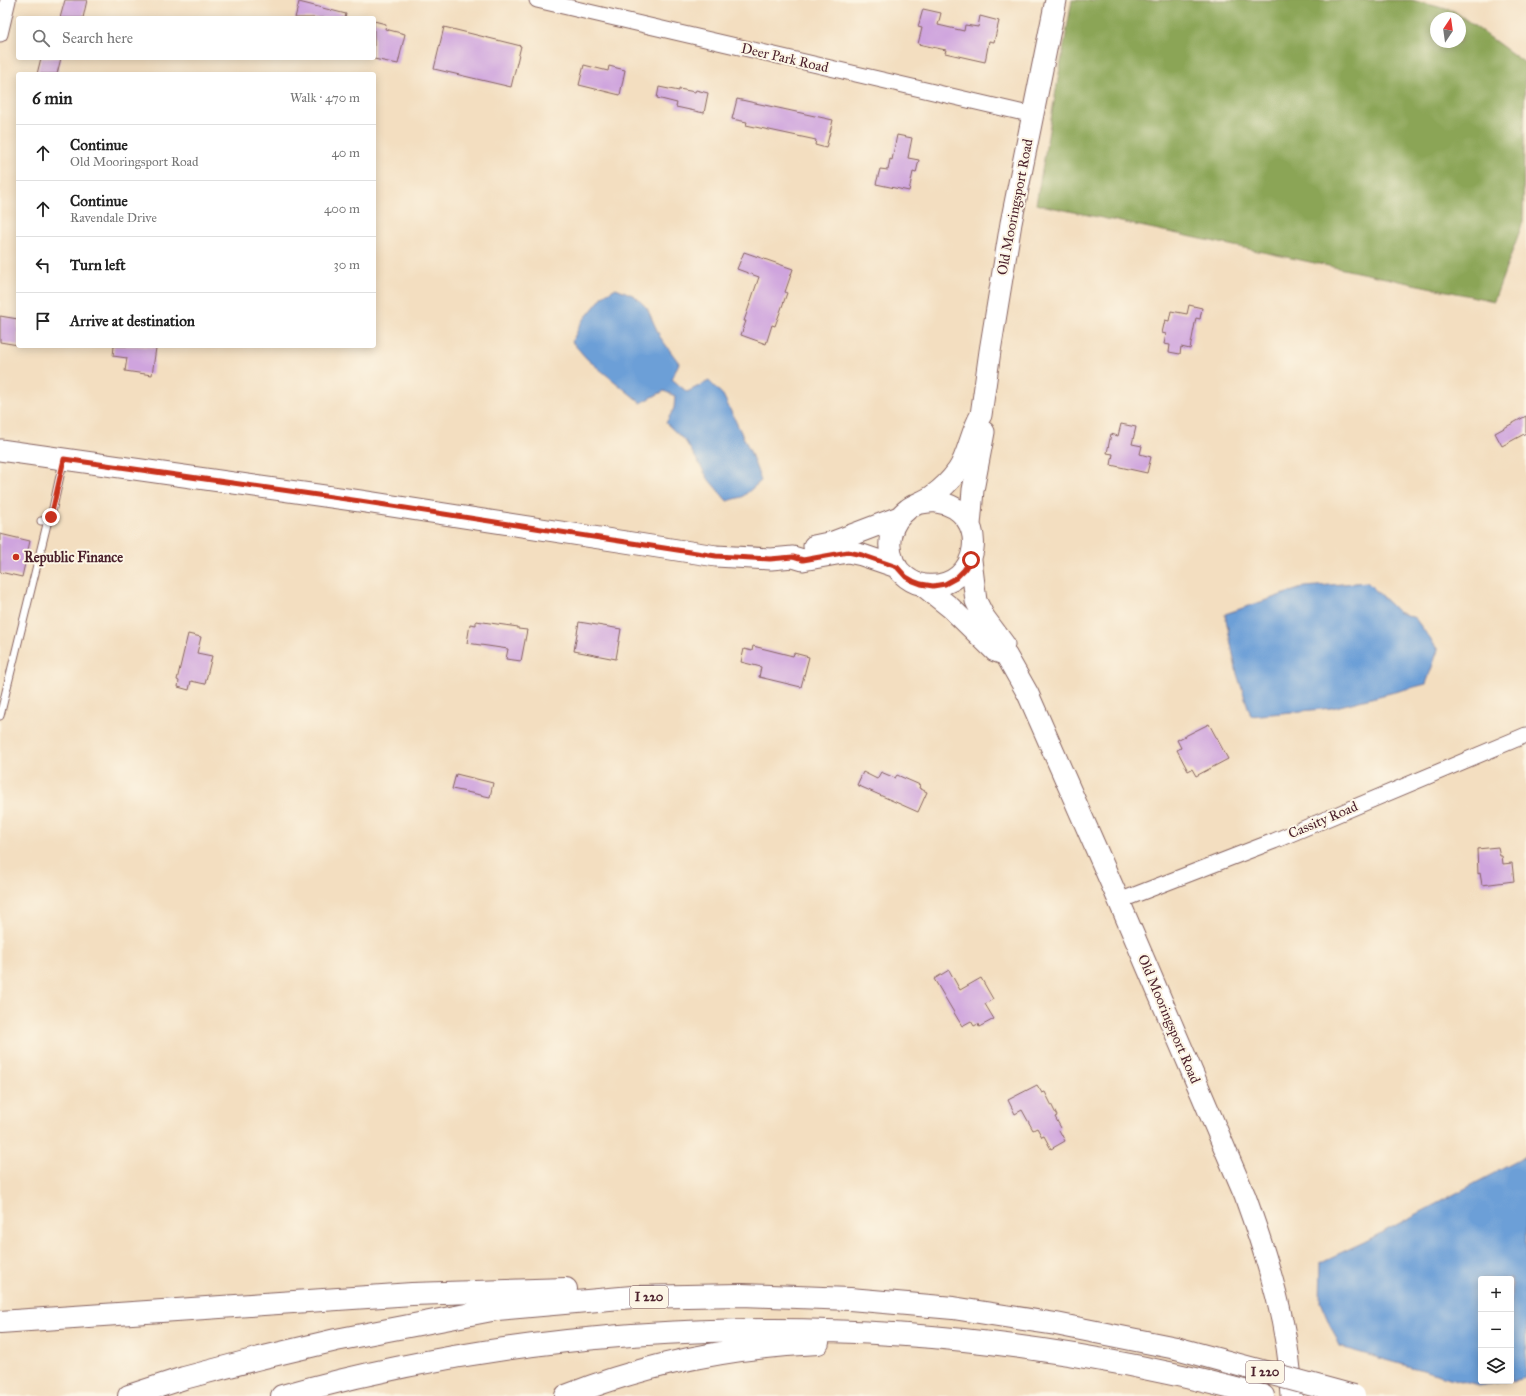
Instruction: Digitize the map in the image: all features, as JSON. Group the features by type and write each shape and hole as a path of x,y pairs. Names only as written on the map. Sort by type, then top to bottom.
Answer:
{"highway":[{"path":"0,1322 412,1294 545,1289 620,1289 741,1295"},
{"name":"I 220","path":"130,1396 184,1378 260,1358 336,1340 497,1309 632,1297 741,1295 850,1299 953,1308 1056,1324 1176,1348 1354,1396"},
{"name":"I 220","path":"282,1396 340,1381 432,1361 551,1343 618,1336 711,1330 796,1329 912,1335 1071,1354 1170,1373 1263,1396"},
{"path":"566,1396 593,1385 643,1369 680,1360 736,1350 792,1344 987,1343"}],"main road":[{"name":"Old Mooringsport Road","path":"1006,655 995,651 951,608 921,584 906,577 897,567 891,555 889,542 892,528 899,517 909,508 933,496 947,483 959,468 981,415 992,336 1010,231 1056,0"},
{"name":"Old Mooringsport Road","path":"981,415 985,424 973,490 970,525 974,542 971,560 976,602 984,617 1007,648 1006,655 1028,694 1119,901 1245,1196 1262,1242 1276,1293 1288,1353 1292,1396"},
{"path":"0,450 360,501 716,556 764,558 793,557 803,560 848,552 862,555 897,567"},
{"path":"922,502 936,502 950,505 961,514 970,525"},
{"path":"793,557 800,549 833,542 899,517"},
{"name":"Old Mooringsport Road","path":"921,584 933,586 945,584 956,578 971,560"}],"street":[{"path":"0,34 8,0"},
{"name":"Deer Park Road","path":"537,0 1033,115"},
{"name":"Cassity Road","path":"1119,901 1274,841 1526,735"}],"lane":[{"path":"0,716 45,521 51,517 64,459"}],"green space":[{"path":"1072,0 1412,0 1454,11 1455,12 1430,12 1430,48 1466,48 1466,20 1525,63 1523,222 1494,301 1036,204"}],"water":[{"path":"616,288 635,296 647,308 660,337 679,363 672,379 687,392 709,381 723,395 750,451 761,481 742,497 727,501 709,480 686,442 666,423 674,408 675,396 664,391 641,403 587,359 572,342 581,323 604,295"},
{"path":"1367,582 1398,612 1415,618 1438,650 1426,684 1332,708 1251,716 1237,674 1225,614 1305,587"},
{"path":"1526,1155 1526,1378 1514,1380 1514,1276 1478,1276 1478,1384 1491,1384 1479,1386 1340,1347 1320,1301 1321,1262 1364,1242"}],"building":[{"path":"65,0 87,0 83,16 61,16"},
{"path":"299,2 346,14 346,16 296,16"},
{"path":"923,9 941,13 938,25 964,31 965,25 978,27 980,16 999,21 994,42 989,41 985,62 945,53 946,50 918,44 922,28 918,27"},
{"path":"376,22 386,24 385,29 405,34 398,64 376,59"},
{"path":"444,27 521,46 511,87 434,69"},
{"path":"40,60 60,60 58,72 38,72"},
{"path":"584,65 608,71 609,66 625,70 620,95 579,85"},
{"path":"659,87 679,91 679,89 695,92 696,90 708,93 704,113 676,107 677,103 657,98"},
{"path":"737,99 833,120 826,148 815,145 816,140 746,125 747,122 732,119"},
{"path":"897,135 912,138 908,158 919,160 916,173 913,172 909,191 876,184 880,169 888,170 890,159 892,160"},
{"path":"744,252 793,269 785,292 787,293 775,326 772,325 766,344 741,335 746,321 744,321 759,277 737,269"},
{"path":"1189,305 1202,308 1200,319 1196,318 1190,349 1181,347 1180,354 1169,352 1170,345 1164,344 1166,334 1162,333 1165,320 1169,321 1171,311 1187,314"},
{"path":"0,316 16,319 16,345 0,342"},
{"path":"114,348 156,348 152,375 125,371 127,358 113,356"},
{"path":"1526,416 1526,433 1502,446 1495,433"},
{"path":"1121,424 1136,427 1132,444 1142,446 1140,454 1151,457 1147,473 1111,465 1113,454 1107,453 1111,434 1118,436"},
{"name":"Republic Finance","path":"0,534 30,541 22,577 0,572"},
{"path":"476,621 518,627 518,629 527,630 521,661 506,659 508,649 467,643 470,624 476,625"},
{"path":"579,622 621,629 616,659 574,651"},
{"path":"188,634 201,637 197,653 212,656 205,684 191,681 189,690 178,687 179,681 177,680"},
{"path":"753,646 793,656 794,653 809,657 801,687 759,677 761,667 741,662 744,649 752,651"},
{"path":"1209,724 1228,759 1196,776 1192,769 1188,771 1177,750 1181,748 1177,740"},
{"path":"863,772 877,779 881,772 895,778 897,775 920,785 919,788 927,792 918,812 857,785"},
{"path":"456,774 493,783 490,797 452,789"},
{"path":"1498,847 1500,856 1502,856 1503,864 1512,863 1514,881 1482,885 1480,873 1478,874 1477,849"},
{"path":"949,970 960,990 981,978 993,999 985,1004 994,1019 979,1027 978,1024 974,1026 971,1021 962,1026 934,979"},
{"path":"1037,1085 1042,1093 1045,1092 1057,1116 1055,1117 1061,1128 1059,1130 1065,1141 1051,1149 1044,1136 1042,1137 1037,1128 1033,1130 1022,1110 1015,1114 1008,1100"}],"place":[{"name":"Republic Finance","path":"16,557"}],"route":[{"path":"51,517 64,459 360,501 716,556 770,559 793,557 803,560 848,552 862,555 897,567 906,577 913,581 933,586 945,584 956,578 971,560"}]}
